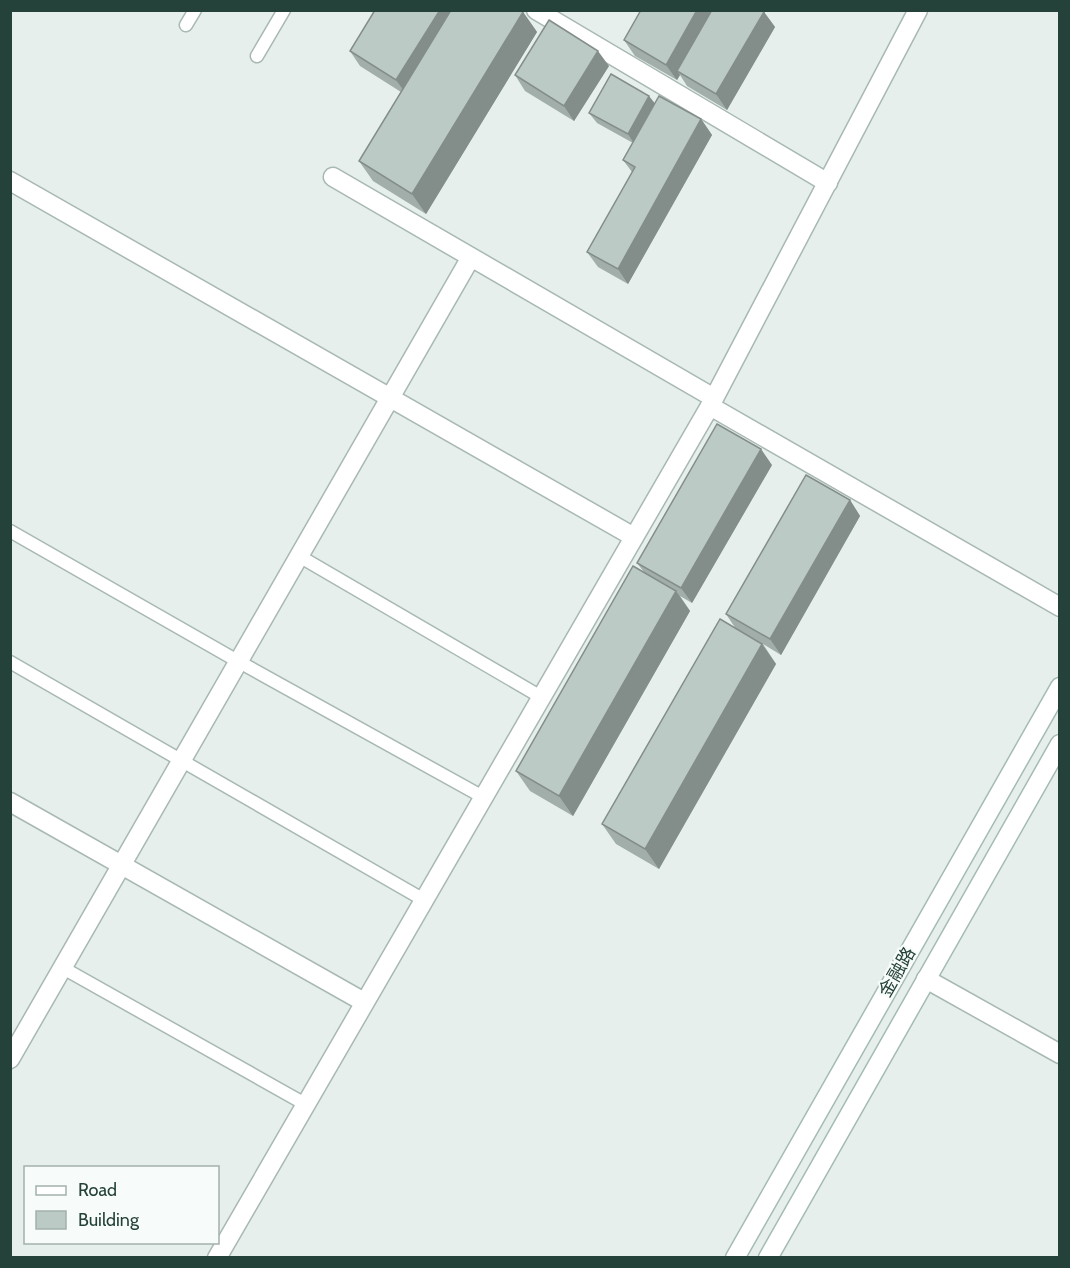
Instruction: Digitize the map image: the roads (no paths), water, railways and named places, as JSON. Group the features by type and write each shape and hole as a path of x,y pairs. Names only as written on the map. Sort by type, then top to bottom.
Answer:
{"street":[{"path":"536,10 828,183"},
{"path":"217,1257 712,402 918,10"},
{"path":"333,177 1059,607"},
{"path":"10,181 634,537"},
{"path":"10,1059 471,257"},
{"name":"金融路","path":"735,1257 1059,687"},
{"name":"金融路","path":"768,1257 1059,744"},
{"path":"10,802 364,1002"},
{"path":"926,979 1059,1054"}],"lane":[{"path":"186,25 195,10"},
{"path":"257,56 284,10"},
{"path":"10,531 483,797"},
{"path":"299,556 541,697"},
{"path":"10,662 424,900"},
{"path":"63,968 305,1104"}]}
